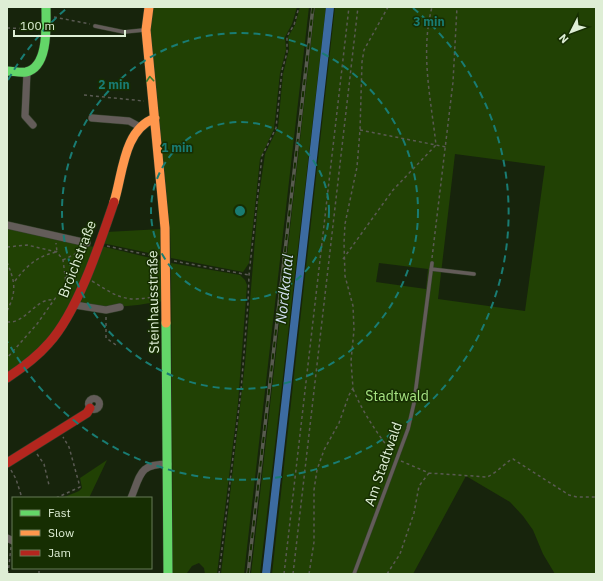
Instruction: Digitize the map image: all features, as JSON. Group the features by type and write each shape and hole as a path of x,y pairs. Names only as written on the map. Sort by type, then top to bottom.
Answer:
{"street":[{"name":"Steinhausstraße","path":"149,7 146,30 166,228 168,574"},
{"path":"7,71 27,72 33,69 42,59 46,11"},
{"path":"27,72 25,116 33,125"},
{"path":"92,118 129,121 140,127 144,122 155,118"},
{"name":"Broichstraße","path":"7,378 34,360 48,346 60,331 76,305 115,197 122,165 140,127"},
{"path":"7,225 55,236 87,246"},
{"path":"76,305 106,310 120,308"},
{"path":"9,466 33,447 87,413 90,408"},
{"path":"131,497 143,471 147,466 154,464 168,464"}],"lane":[{"path":"95,26 124,32 146,30"},
{"name":"Am Stadtwald","path":"354,574 398,460 414,403 432,263"},
{"path":"431,269 474,274"}],"path":[{"path":"219,574 241,390 249,275 262,156 276,128 282,70 287,53 287,36 294,25 298,7"},
{"path":"284,574 349,7"},
{"path":"293,574 358,7"},
{"path":"388,7 364,50 362,62 360,130 357,167 345,224 343,259 345,276 353,306 354,330 351,361 353,388 360,406 375,430 398,460 429,473 488,477 503,468 509,459 514,459 569,495 578,497 596,497"},
{"path":"343,259 393,190 436,145 425,42 432,7"},
{"path":"432,263 453,82 457,7"},
{"path":"46,11 95,26"},
{"path":"7,28 45,29"},
{"path":"84,95 152,101"},
{"path":"360,130 446,147"},
{"path":"7,358 38,324 64,288 66,276 63,260 57,252 55,236"},
{"path":"7,247 27,245 57,252"},
{"path":"98,245 249,275"},
{"path":"63,260 87,246"},
{"path":"7,311 11,303 15,281 23,270 34,261 48,254 57,252"},
{"path":"7,262 15,281"},
{"path":"66,276 74,274 86,277 120,298 167,298"},
{"path":"7,322 14,322 29,313 40,303 51,299 55,300"},
{"path":"106,310 106,338 116,345"},
{"path":"309,574 314,542 314,490 317,470 324,450 339,423 353,388"},
{"path":"59,431 69,447 80,484 79,489 59,497"},
{"path":"33,447 44,464 49,485"},
{"path":"9,466 16,479 22,497"},
{"path":"387,574 400,554 414,513 419,486 429,473"},
{"path":"8,574 11,540"}],"green space":[{"path":"153,7 297,7 292,24 285,37 286,50 280,73 274,129 260,159 249,263 243,272 171,258 170,229 150,25"},
{"path":"300,7 309,7 244,574 221,574 245,363 258,202 265,154 278,127 283,74 289,49 288,37 295,25"},
{"path":"315,7 326,7 260,574 251,574"},
{"name":"Stadtwald","path":"335,7 596,7 596,574 555,574 543,554 533,530 523,516 510,502 466,476 413,574 272,574","holes":["455,154 545,166 525,311 438,299","379,263 428,269 426,289 376,282"]},
{"path":"7,228 94,247 72,306 45,344 7,375"},
{"path":"162,229 163,256 102,243 106,232"},
{"path":"101,246 163,261 164,301 132,306 113,307 81,302"},
{"path":"171,263 240,275 245,280 247,285 238,403 217,574 205,574 204,568 199,563 192,566 187,573 173,574"},
{"path":"107,460 89,497 64,497 79,491 82,488 80,478"}],"waterway":[{"name":"Nordkanal","path":"266,574 330,7"}],"railway":[{"path":"248,574 313,7"}],"traffic: fast":[{"path":"7,71 26,72 33,69 39,62 45,44 46,7"},
{"path":"166,323 168,574"}],"traffic: slow":[{"path":"149,7 146,30 165,228 166,323"},
{"path":"114,202 122,166 130,142 136,132 144,124 155,118"}],"traffic: jam":[{"path":"7,378 39,353 60,329 79,295 114,202"},
{"path":"7,463 87,413 90,408"}]}
